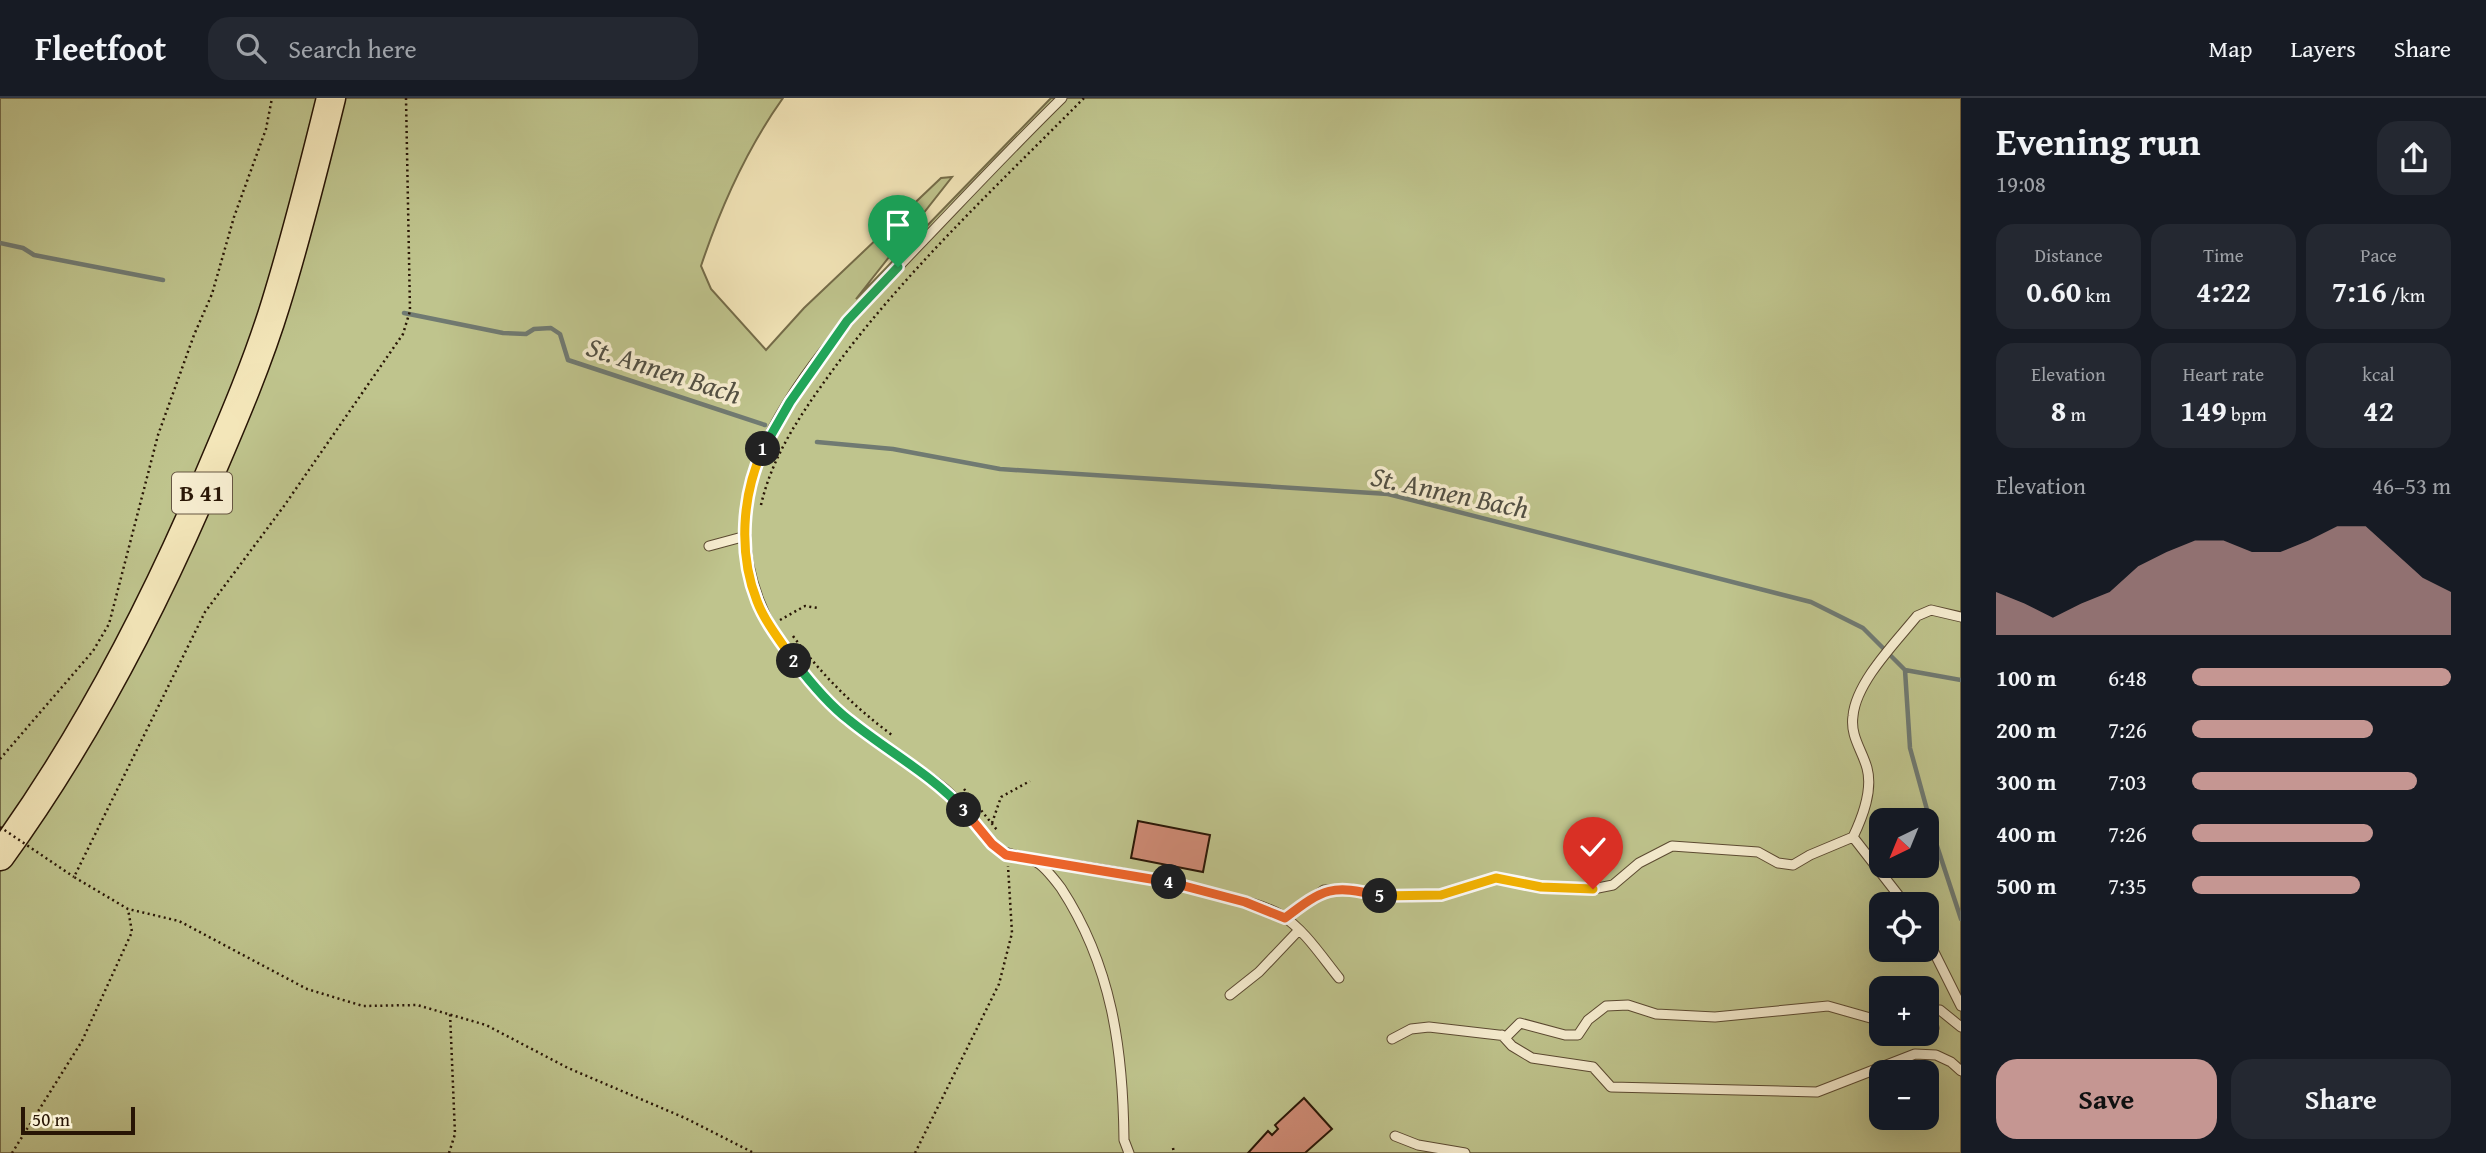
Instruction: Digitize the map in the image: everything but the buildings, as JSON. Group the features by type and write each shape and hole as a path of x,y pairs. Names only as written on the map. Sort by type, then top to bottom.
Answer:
{"highway":[{"name":"B 41","path":"0,856 34,809 110,684 177,552 235,415 275,305 331,98"}],"lane":[{"path":"1062,98 864,303 790,402 762,450 750,483 746,559 757,602 809,681 847,719 947,791 992,844 1006,855 1163,880 1245,902 1285,918 1339,978"},
{"path":"709,546 746,536"},
{"path":"1285,918 1324,890 1351,889 1383,897 1441,895 1496,878 1541,887 1593,889 1613,885 1639,863 1672,846 1758,852 1778,863 1793,865 1853,837 1860,821 1869,785 1867,768 1854,738 1853,716 1866,681 1917,616 1931,610 1961,617"},
{"path":"1853,837 1896,892"},
{"path":"1037,861 1060,887 1089,940 1109,992 1120,1048 1124,1140 1129,1153"},
{"path":"1230,995 1259,972 1298,930"},
{"path":"1939,962 1961,1006"},
{"path":"1392,1039 1410,1029 1429,1027 1507,1036 1520,1023 1564,1035 1578,1035 1588,1020 1606,1006 1628,1005 1656,1014 1715,1017 1828,1006 1869,1018"},
{"path":"1939,1010 1961,1027"},
{"path":"1502,1035 1532,1058 1593,1067 1611,1087 1818,1092 1915,1054 1936,1055 1951,1062 1961,1071"},
{"path":"1395,1136 1418,1145 1465,1153"}],"path":[{"path":"0,759 93,651 109,624 158,435 212,293 234,217 266,129 272,98"},
{"path":"74,877 205,612 392,352 410,317 405,98"},
{"path":"761,506 765,485 780,451 806,408 863,328 908,277 1084,98"},
{"path":"785,625 781,618 805,606 818,608"},
{"path":"788,631 822,675 854,707 896,738"},
{"path":"992,823 996,805 1001,797 1030,781"},
{"path":"915,1153 999,984 1012,933 1006,855 992,823 969,793 958,785"},
{"path":"0,827 74,877 128,909 179,921 307,989 363,1006 417,1005 486,1025 568,1068 685,1118 754,1153"},
{"path":"12,1153 82,1041 132,932 128,909"},
{"path":"449,1153 455,1134 450,1013"}],"green space":[{"path":"0,98 783,98 757,138 736,179 701,266 711,289 766,350 804,308 941,178 952,177 856,299 1051,98 1961,98 1961,1153 0,1153"}],"waterway":[{"name":"St. Annen Bach","path":"0,243 23,248 34,255 163,280"},
{"name":"St. Annen Bach","path":"404,313 503,333 526,334 534,329 551,328 560,334 568,360 765,425"},
{"name":"St. Annen Bach","path":"817,442 893,449 1000,469 1388,494 1811,602 1863,628 1905,670 1961,680"},
{"path":"1905,670 1910,748 1937,846 1961,919"}],"route":[{"path":"898,267 847,321 790,402 762,450 750,483 746,559 757,602 809,681 847,719 947,791 992,844 1006,855 1163,880 1245,902 1285,918 1324,890 1351,889 1383,897 1441,895 1496,878 1541,887 1593,889"}]}
